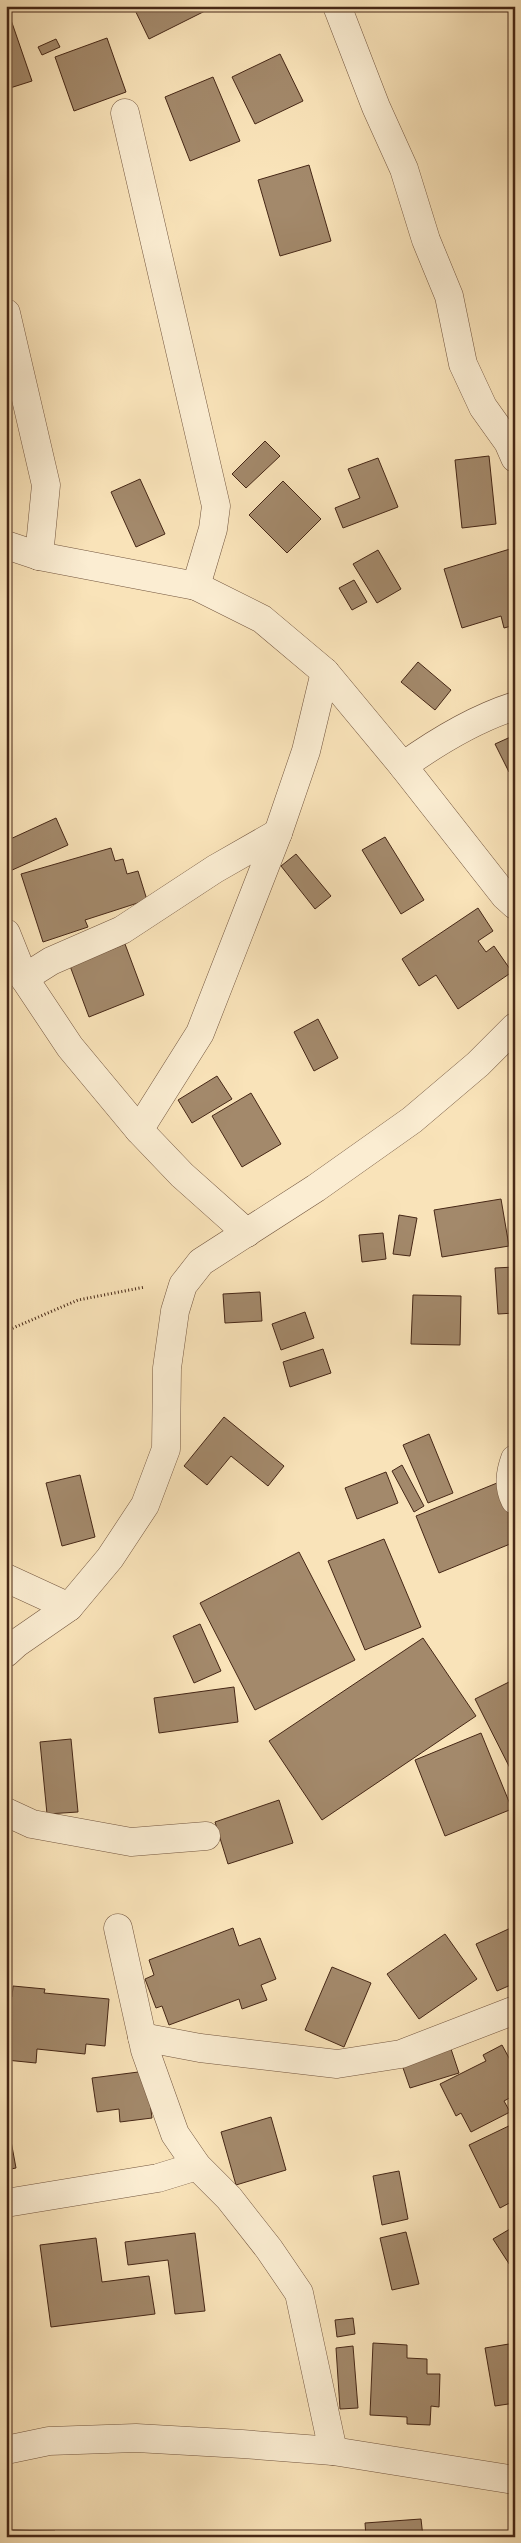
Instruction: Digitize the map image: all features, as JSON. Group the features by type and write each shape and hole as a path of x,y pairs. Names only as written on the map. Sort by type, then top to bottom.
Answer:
{"street":[{"path":"337,6 376,107 404,169 426,240 449,296 463,364 484,407 508,442 515,458"},
{"path":"125,114 216,506 213,529 196,586"},
{"path":"6,313 46,485 40,556"},
{"path":"6,545 40,556 196,586 262,619 325,672 403,766 505,896 515,905"},
{"path":"139,1130 200,1033 278,833 306,751 325,672"},
{"path":"403,766 442,738 495,712 515,706"},
{"path":"24,978 51,961 122,930 215,868 278,833"},
{"path":"6,933 24,978 70,1047 139,1130 182,1175 247,1233"},
{"path":"6,1653 17,1643 69,1607 110,1558 145,1505 166,1449 167,1368 175,1311 183,1285 201,1262 316,1188 412,1120 478,1064 515,1027"},
{"path":"515,1459 510,1474 512,1493 515,1500"},
{"path":"6,1578 69,1607"},
{"path":"6,1812 32,1824 131,1842 206,1836"},
{"path":"118,1928 142,2037 175,2134 197,2166 229,2198 269,2249 298,2293 333,2451"},
{"path":"142,2037 200,2048 337,2064 401,2054 515,2010"},
{"path":"6,2203 158,2178 197,2166"},
{"path":"6,2450 49,2441 136,2438 333,2451 515,2480"}],"path":[{"path":"6,1331 78,1300 151,1286 183,1285"}],"building":[{"path":"133,6 215,6 149,39"},
{"path":"10,17 32,81 10,88 6,79 6,18"},
{"path":"107,38 126,92 74,111 55,57"},
{"path":"56,39 60,47 42,55 38,47"},
{"path":"280,54 303,101 255,124 232,77"},
{"path":"213,77 240,141 190,161 165,97"},
{"path":"309,165 331,241 280,256 258,180"},
{"path":"265,441 280,456 246,488 232,474"},
{"path":"489,456 496,524 462,528 455,460"},
{"path":"378,458 398,507 343,528 335,508 360,498 348,469"},
{"path":"140,479 165,534 136,547 111,492"},
{"path":"283,481 321,519 287,553 249,515"},
{"path":"510,549 515,564 515,625 504,628 501,616 462,628 444,569"},
{"path":"378,550 401,589 377,603 353,564"},
{"path":"354,580 367,602 352,610 339,588"},
{"path":"418,662 451,690 435,710 401,682"},
{"path":"515,735 515,770 509,772 495,744"},
{"path":"56,818 68,845 10,871 6,864 6,841"},
{"path":"385,837 424,900 401,914 362,850"},
{"path":"111,848 115,861 123,859 127,874 138,871 147,900 85,920 88,927 43,942 21,874"},
{"path":"296,854 331,896 315,909 281,866"},
{"path":"478,908 493,931 478,941 486,952 494,946 512,972 458,1009 436,975 419,986 402,959"},
{"path":"125,944 144,995 89,1017 70,966"},
{"path":"318,1019 338,1058 314,1071 294,1032"},
{"path":"217,1076 232,1099 192,1123 178,1100"},
{"path":"251,1093 281,1144 242,1167 212,1116"},
{"path":"501,1199 509,1246 442,1257 434,1210"},
{"path":"399,1215 417,1218 410,1256 393,1254"},
{"path":"383,1233 386,1259 362,1262 359,1235"},
{"path":"515,1267 515,1313 498,1314 495,1268"},
{"path":"260,1292 262,1321 225,1323 223,1294"},
{"path":"413,1295 461,1296 460,1345 411,1344"},
{"path":"305,1312 314,1338 281,1350 272,1324"},
{"path":"323,1349 331,1373 290,1387 283,1362"},
{"path":"224,1417 284,1466 268,1486 231,1456 207,1485 184,1466"},
{"path":"429,1434 453,1493 428,1503 403,1445"},
{"path":"402,1465 424,1506 414,1512 392,1471"},
{"path":"386,1472 398,1503 357,1519 345,1488"},
{"path":"80,1475 95,1537 62,1546 46,1483"},
{"path":"497,1483 515,1526 515,1542 439,1573 416,1516"},
{"path":"384,1539 421,1627 365,1650 328,1561"},
{"path":"299,1552 355,1660 255,1710 200,1603"},
{"path":"515,1552 515,1580 512,1580 510,1553"},
{"path":"200,1624 221,1671 194,1683 173,1636"},
{"path":"423,1638 476,1716 322,1820 269,1741"},
{"path":"515,1679 515,1778 475,1699"},
{"path":"234,1687 238,1722 159,1733 154,1698"},
{"path":"481,1733 512,1809 445,1836 415,1760"},
{"path":"71,1739 78,1812 47,1814 40,1742"},
{"path":"279,1800 293,1843 228,1864 215,1822"},
{"path":"515,1926 515,1987 513,1984 497,1991 476,1944"},
{"path":"233,1928 239,1946 260,1938 276,1979 261,1985 267,2000 242,2009 239,1999 169,2025 162,2006 156,2008 145,1979 154,1975 149,1960"},
{"path":"445,1934 477,1979 419,2019 387,1974"},
{"path":"332,1967 371,1983 344,2047 305,2030"},
{"path":"13,1986 45,1989 44,1993 109,1999 105,2046 86,2044 85,2054 37,2049 36,2063 6,2060 6,2005 7,1997 12,1997"},
{"path":"502,2045 515,2069 515,2095 504,2101 510,2112 471,2132 461,2113 456,2116 440,2084 486,2061 483,2055"},
{"path":"451,2049 459,2073 410,2088 402,2065"},
{"path":"146,2071 152,2118 120,2122 119,2109 97,2112 92,2078"},
{"path":"6,2114 16,2168 6,2170"},
{"path":"271,2117 286,2170 236,2185 221,2132"},
{"path":"515,2123 515,2200 500,2208 469,2145"},
{"path":"399,2171 408,2219 382,2225 373,2176"},
{"path":"515,2226 515,2273 493,2239"},
{"path":"406,2232 419,2284 392,2290 380,2238"},
{"path":"195,2233 205,2311 175,2314 168,2260 128,2265 125,2242"},
{"path":"96,2238 102,2282 149,2276 155,2314 51,2327 40,2245"},
{"path":"353,2318 355,2334 337,2337 335,2320"},
{"path":"373,2343 407,2345 407,2358 427,2359 427,2374 440,2374 439,2407 431,2406 430,2425 407,2424 407,2417 370,2415"},
{"path":"515,2343 515,2403 495,2406 485,2348"},
{"path":"353,2346 358,2408 340,2409 336,2348"},
{"path":"421,2519 423,2537 366,2537 365,2523"},
{"path":"6,2530 55,2531 55,2537 6,2537"}]}
